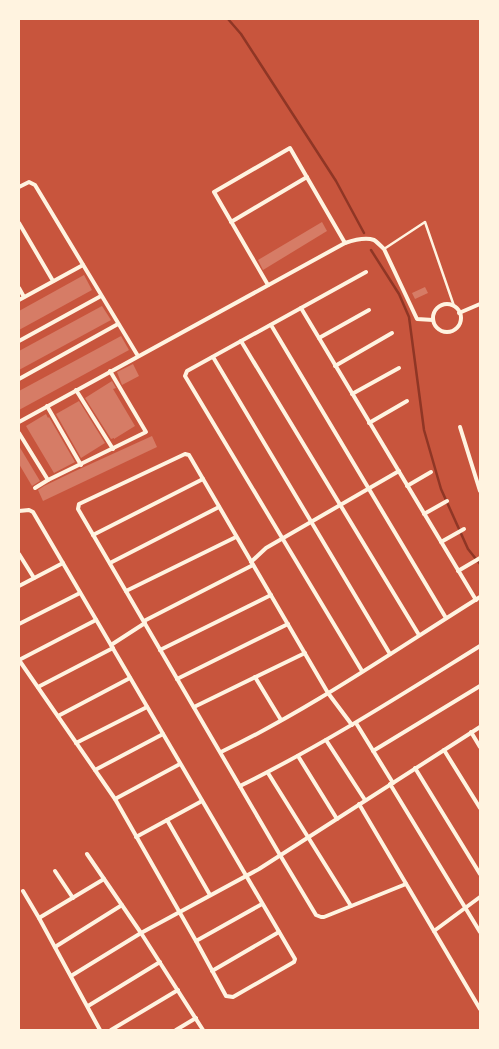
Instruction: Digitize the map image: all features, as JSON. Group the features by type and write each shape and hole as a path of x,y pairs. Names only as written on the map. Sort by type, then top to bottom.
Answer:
{"street":[{"path":"268,285 214,192 290,148 345,242"},
{"path":"231,222 307,177"},
{"path":"19,187 29,182 34,185 138,356"},
{"path":"19,223 53,281"},
{"path":"19,422 345,242 363,239 375,240 384,249 417,320 433,320"},
{"path":"19,300 83,265"},
{"path":"362,671 186,376 187,371 366,272"},
{"path":"19,288 24,297"},
{"path":"19,341 101,296"},
{"path":"459,313 480,304"},
{"path":"441,306 454,306 459,313 460,322 454,330 450,332 441,331 437,328 433,320 434,312 441,306"},
{"path":"301,308 476,600"},
{"path":"319,338 369,310"},
{"path":"19,379 118,324"},
{"path":"271,325 446,618"},
{"path":"335,366 392,334"},
{"path":"241,341 419,635"},
{"path":"213,357 390,654"},
{"path":"352,394 399,368"},
{"path":"35,488 48,480 146,432 110,371"},
{"path":"76,390 113,449"},
{"path":"369,422 407,402"},
{"path":"48,406 81,465"},
{"path":"460,427 480,491"},
{"path":"19,433 48,480"},
{"path":"406,884 351,906 318,917 280,855 93,535 78,509 79,504 185,454 189,455 328,693 354,724 373,751 480,932"},
{"path":"38,687 112,646 144,622 252,563 266,548 399,471"},
{"path":"407,486 431,472"},
{"path":"93,535 203,480"},
{"path":"424,514 448,500"},
{"path":"110,563 219,507"},
{"path":"19,511 29,510 33,512 295,959 292,964 233,998 226,996 223,993 196,941 178,912 115,799 19,660 96,620"},
{"path":"441,542 464,529"},
{"path":"126,591 236,537"},
{"path":"19,554 34,578"},
{"path":"458,571 480,558"},
{"path":"19,586 63,563"},
{"path":"19,624 80,593"},
{"path":"160,650 271,595"},
{"path":"221,752 253,737 328,693 480,597"},
{"path":"178,679 288,624"},
{"path":"240,786 268,773 354,724 480,646"},
{"path":"194,707 305,653"},
{"path":"255,677 281,720"},
{"path":"58,716 130,678"},
{"path":"373,751 480,686"},
{"path":"76,744 147,707"},
{"path":"71,976 141,933 246,876 480,727"},
{"path":"471,732 480,747"},
{"path":"95,770 163,734"},
{"path":"326,740 365,800"},
{"path":"444,750 480,808"},
{"path":"298,756 337,819"},
{"path":"115,799 180,764"},
{"path":"415,768 480,874"},
{"path":"268,773 307,838 351,906"},
{"path":"136,837 202,801"},
{"path":"359,804 480,1010"},
{"path":"167,820 210,895"},
{"path":"87,854 141,933 203,1030"},
{"path":"55,871 73,898"},
{"path":"40,918 104,879"},
{"path":"23,891 40,918 100,1030"},
{"path":"434,931 480,897"},
{"path":"196,941 262,904"},
{"path":"56,947 122,905"},
{"path":"212,971 279,932"},
{"path":"88,1006 160,962"},
{"path":"112,1030 178,990"},
{"path":"176,1030 196,1018"}],"lane":[{"path":"384,249 424,222 454,306"}],"building":[{"path":"322,222 327,231 263,270 258,260"},
{"path":"84,275 92,290 19,330 19,311"},
{"path":"425,287 428,293 415,299 412,293"},
{"path":"102,306 111,320 19,370 19,351"},
{"path":"121,336 129,350 19,410 19,391"},
{"path":"133,364 139,376 122,385 117,372"},
{"path":"112,381 116,388 113,389 135,426 114,439 111,439 85,398"},
{"path":"79,401 105,443 81,458 56,414"},
{"path":"46,414 75,462 54,473 26,426"},
{"path":"152,436 157,447 43,501 38,490 44,486"},
{"path":"19,446 40,481 32,486 19,464"}],"waterway":[{"path":"228,19 241,34 336,181 364,233"},
{"path":"371,250 399,294 409,317 424,430 441,489 468,549 480,564"}]}
